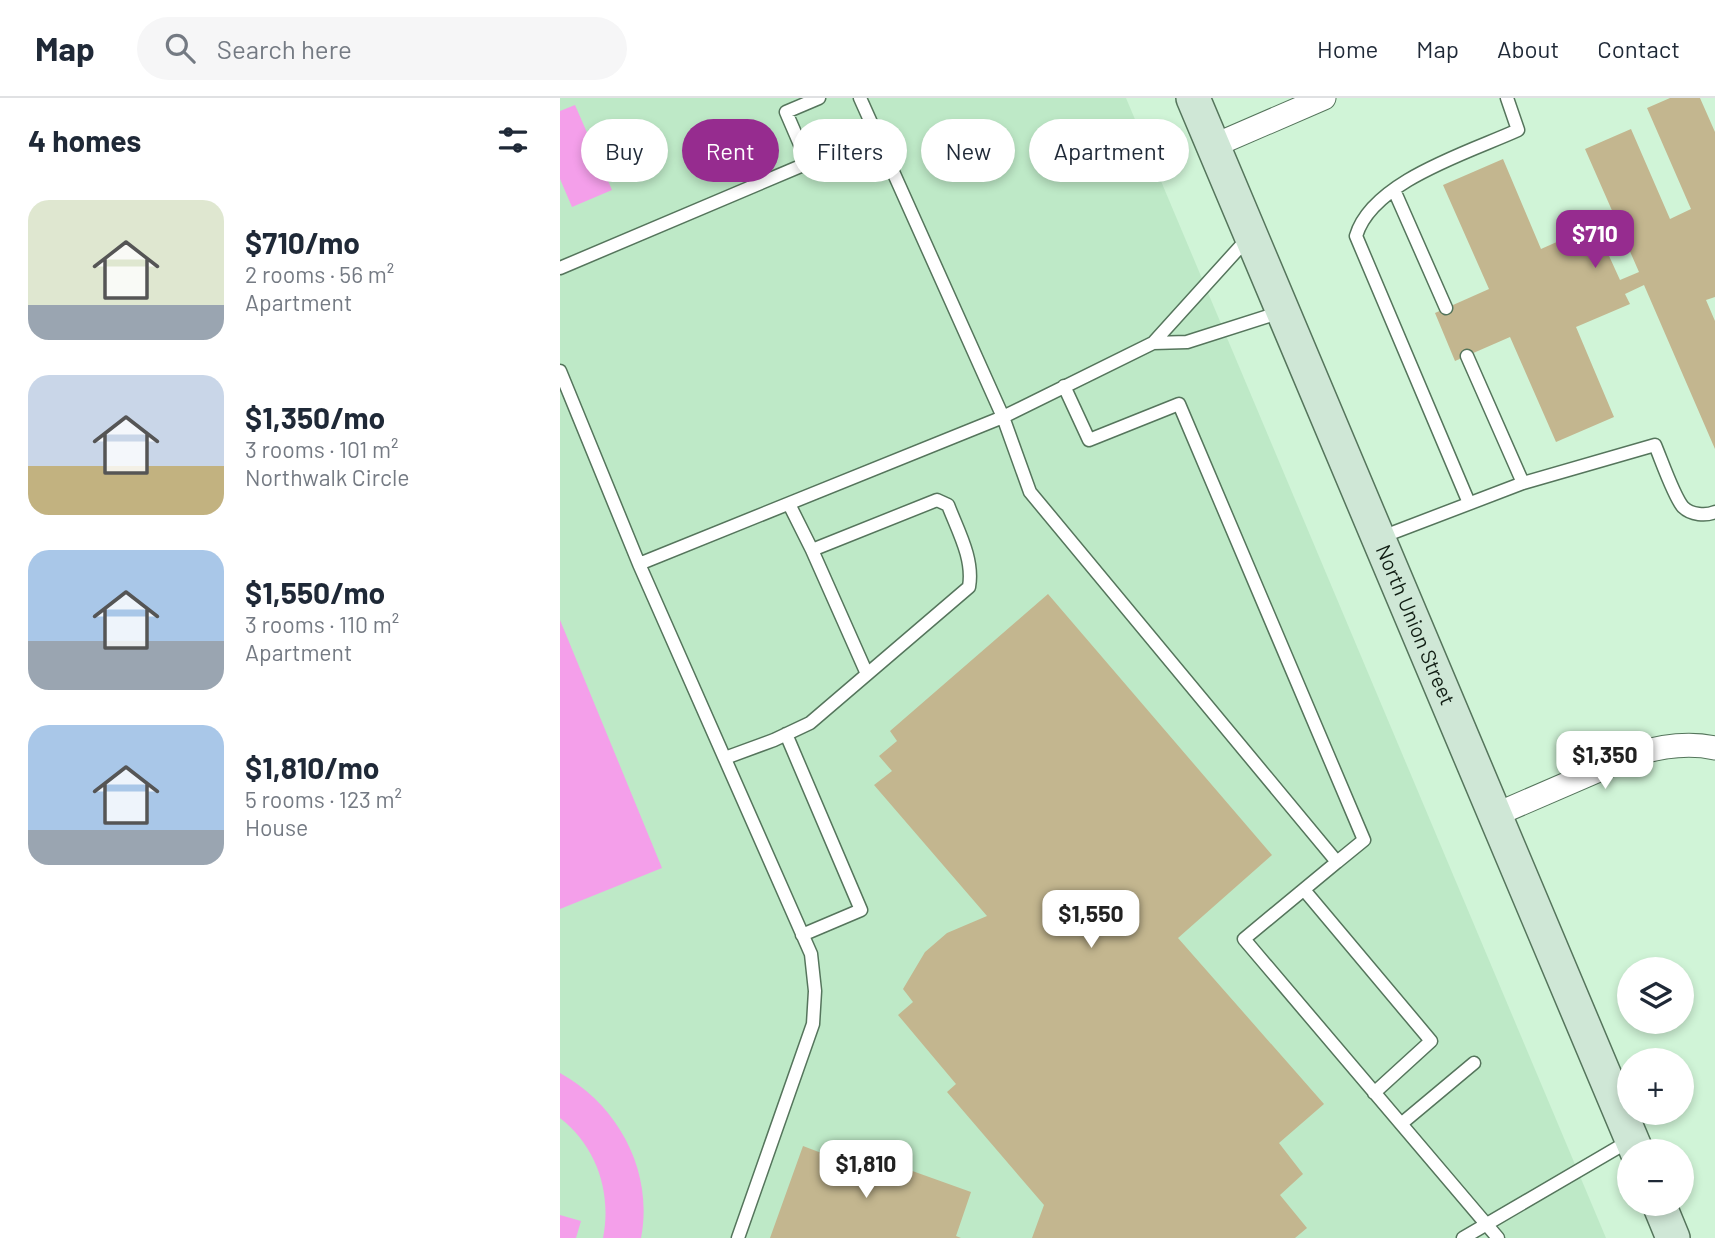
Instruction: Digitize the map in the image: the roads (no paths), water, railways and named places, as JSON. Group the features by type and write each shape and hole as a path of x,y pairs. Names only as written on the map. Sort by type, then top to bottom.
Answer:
{"street":[{"name":"North Union Street","path":"1193,98 1631,1139"},
{"path":"1213,146 1324,98"},
{"path":"1495,815 1636,754 1659,747 1679,745 1715,748"},
{"path":"1664,1216 1673,1238"}],"lane":[{"path":"560,268 808,163 786,112 819,98"},
{"path":"860,98 1003,417 1030,492 1337,862"},
{"path":"1469,503 1356,236 1360,222 1371,208 1394,190 1417,175 1518,130 1507,98"},
{"path":"1394,190 1446,308"},
{"path":"639,565 1003,417 1153,343 1250,235"},
{"path":"1153,343 1187,342 1284,311"},
{"path":"1467,356 1523,483"},
{"path":"560,371 639,565 811,954 815,991 813,1024 738,1238"},
{"path":"1064,386 1089,440 1179,404 1364,839 1305,891 1244,939 1498,1238"},
{"path":"1379,538 1523,483 1655,445 1683,507 1695,513 1708,515 1715,512"},
{"path":"725,758 810,723 969,587 971,575 968,556 948,505 937,500 812,550"},
{"path":"789,504 867,674"},
{"path":"786,734 861,910 803,935"},
{"path":"1305,891 1431,1041 1374,1093"},
{"path":"1401,1124 1474,1063"},
{"path":"1464,1238 1617,1154"}]}
